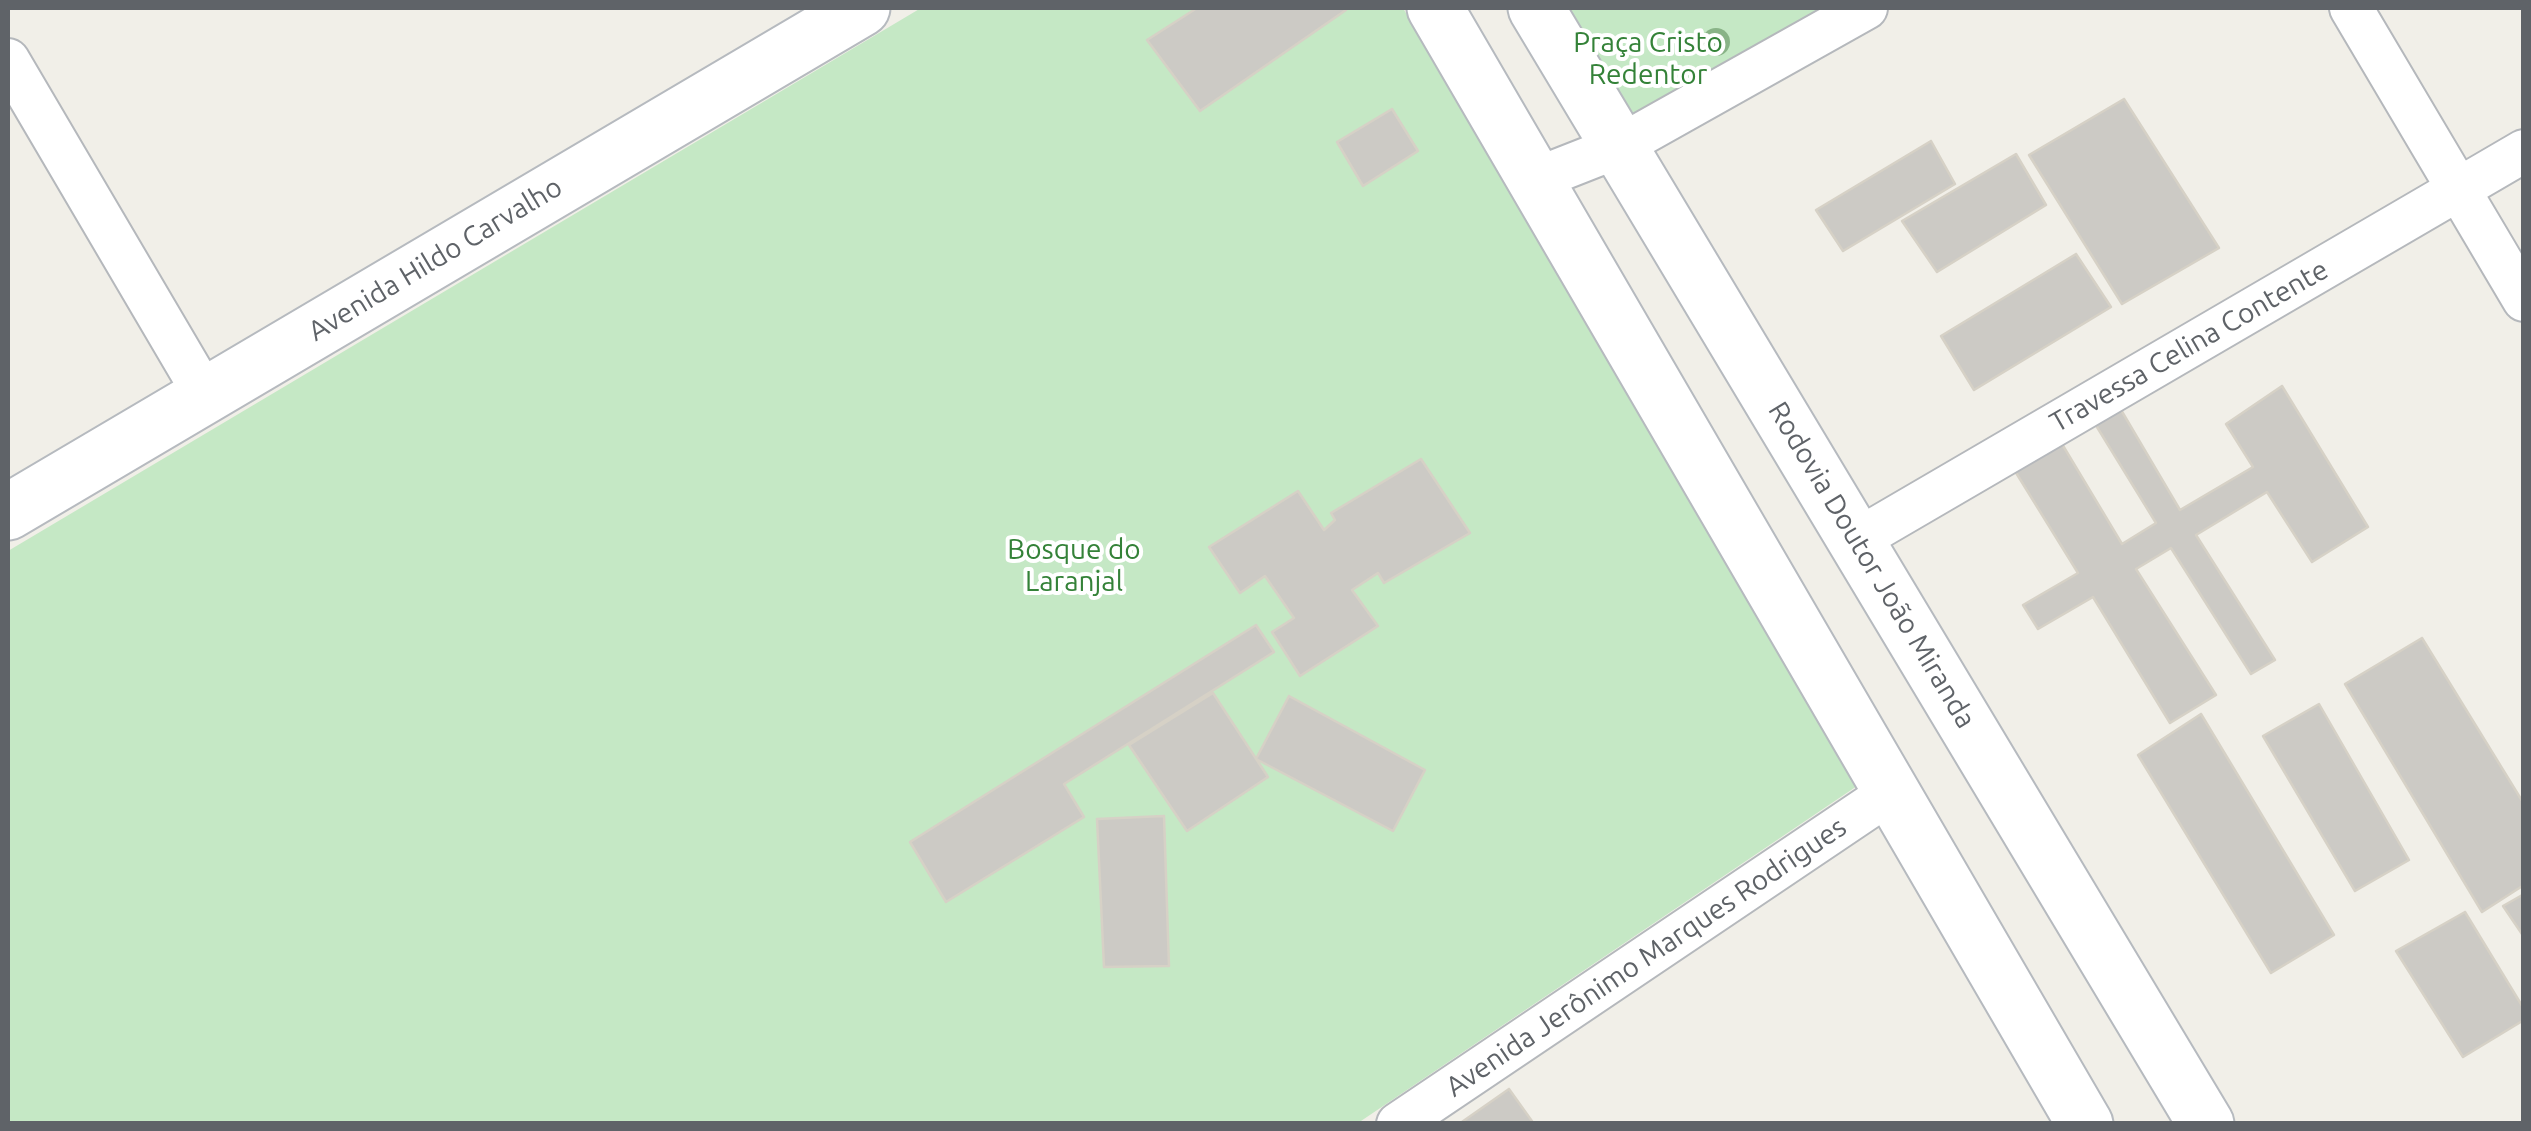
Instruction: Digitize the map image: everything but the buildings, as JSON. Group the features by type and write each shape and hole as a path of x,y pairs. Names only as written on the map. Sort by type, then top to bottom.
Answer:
{"main road":[{"name":"Avenida Hildo Carvalho","path":"8,512 862,8"},
{"path":"1435,8 2086,1124"},
{"name":"Rodovia Doutor João Miranda","path":"1536,8 2206,1124"}],"street":[{"path":"1536,179 1620,146 1866,8"},
{"path":"2351,8 2524,300"},
{"path":"8,60 205,395"},
{"name":"Travessa Celina Contente","path":"1855,541 2524,151"},
{"name":"Avenida Jerônimo Marques Rodrigues","path":"1398,1124 1894,790"}],"green space":[{"name":"Bosque do Laranjal","path":"921,8 1403,8 1857,786 1358,1123 8,1123 8,551"},
{"name":"Praça Cristo Redentor","path":"1555,8 1842,8 1630,126"}]}
